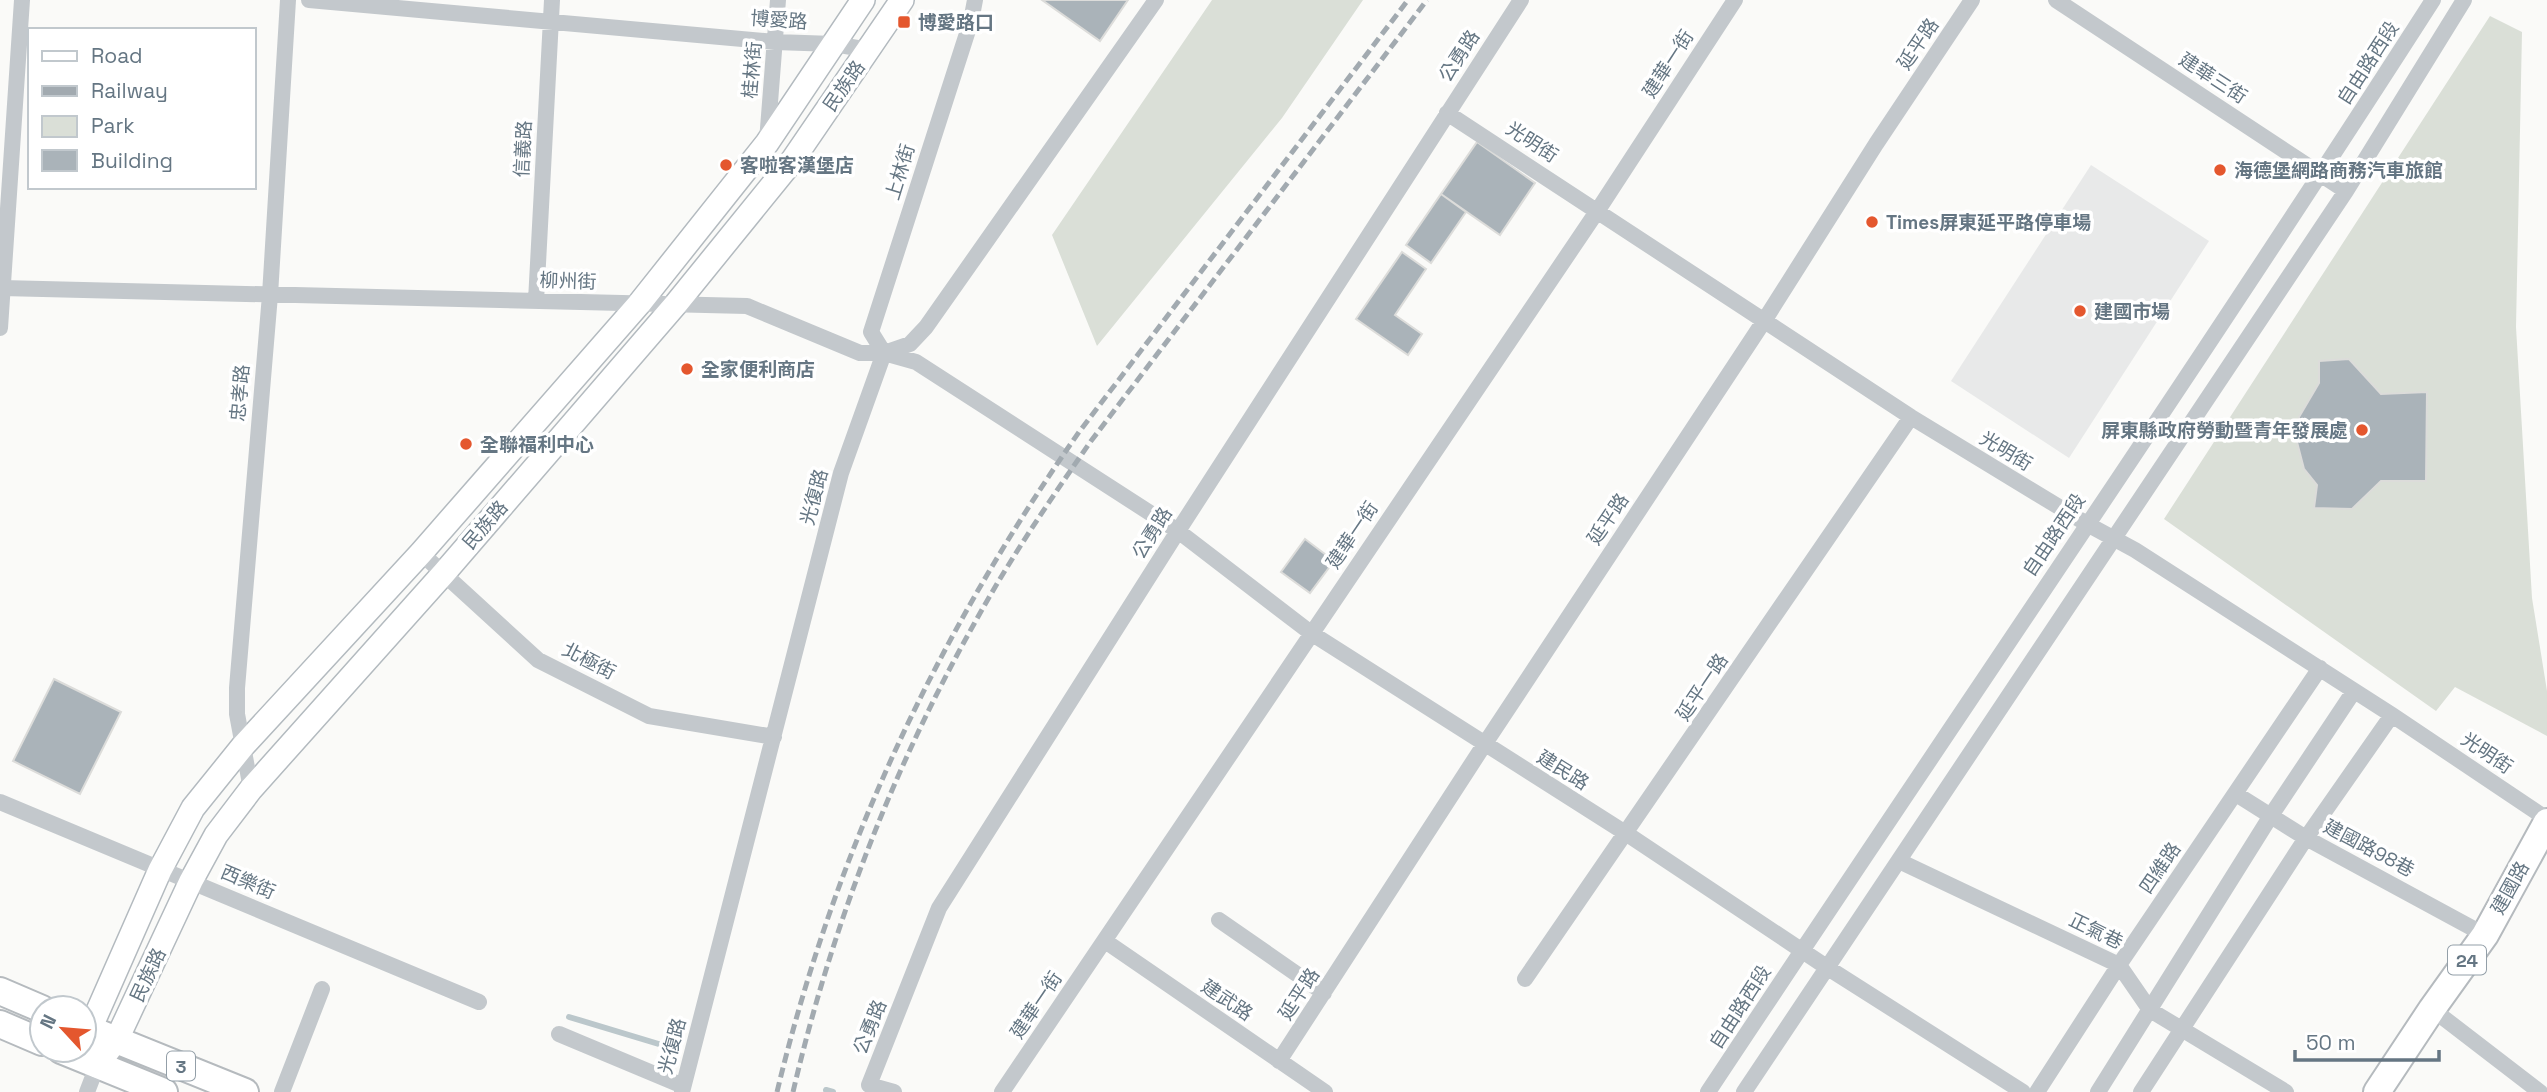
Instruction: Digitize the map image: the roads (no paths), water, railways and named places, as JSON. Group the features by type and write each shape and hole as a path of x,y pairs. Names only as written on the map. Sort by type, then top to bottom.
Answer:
{"main road":[{"name":"建國路","path":"2377,1092 2485,935 2547,821"},
{"path":"0,991 28,1003"},
{"path":"0,1024 28,1036"},
{"name":"3","path":"98,1032 245,1092"},
{"name":"3","path":"92,1064 164,1092"}],"street":[{"path":"0,328 22,0"},
{"name":"忠孝路","path":"251,789 237,714 237,688 270,295 288,0"},
{"name":"博愛路","path":"309,0 775,42 834,44 869,50"},
{"name":"信義路","path":"536,300 552,0"},
{"name":"桂林街","path":"767,143 778,0"},
{"name":"民族路","path":"98,1004 160,870 193,808 243,746 421,553 639,304 767,143 863,0"},
{"name":"民族路","path":"87,1092 97,1066 117,1040 191,881 216,835 251,789 444,573 676,304 792,161 902,0"},
{"name":"上林街","path":"884,353 871,331 951,76 971,21 975,0"},
{"path":"884,353 910,344 926,327 1156,0"},
{"name":"公勇路","path":"894,1092 869,1084 939,908 1178,531 1521,0"},
{"name":"建華一街","path":"1002,1092 1598,210 1735,0"},
{"name":"延平路","path":"1279,1061 1764,321 1875,144 1972,0"},
{"name":"建華三街","path":"2056,0 2346,191"},
{"name":"自由路西段","path":"1709,1092 2322,174 2433,0"},
{"path":"1744,1092 2346,191 2464,0"},
{"name":"光明街","path":"1447,113 1911,417 2114,538 2320,668 2547,821"},
{"name":"柳州街","path":"2,288 747,306 860,353 884,353 916,362 1088,473"},
{"name":"光復路","path":"682,1089 841,473 884,353"},
{"name":"延平一路","path":"1525,979 1911,417"},
{"name":"建民路","path":"1088,473 1178,531 1311,633 1627,834 1828,968 2023,1092"},
{"name":"北極街","path":"421,553 538,660 649,716 774,737"},
{"name":"四維路","path":"2037,1092 2119,965 2320,668"},
{"path":"2098,1092 2272,814 2354,691"},
{"path":"2141,1092 2306,838 2392,715"},
{"name":"建國路98巷","path":"2236,794 2272,814 2306,838 2485,935"},
{"name":"西樂街","path":"0,802 479,1002"},
{"name":"正氣巷","path":"1899,861 2119,965 2150,1010 2286,1092"},
{"path":"1219,920 1324,993"},
{"name":"建武路","path":"1105,942 1325,1092"},
{"path":"282,1092 322,989"},
{"path":"2432,1009 2540,1092"},
{"path":"559,1034 682,1089"}],"waterway":[{"path":"569,1017 662,1045"},
{"path":"826,1090 833,1092"}],"railway":[{"path":"777,1092 801,1003 829,916 861,831 936,666 980,587 1079,432 1408,0"},
{"path":"793,1092 826,971 867,852 916,736 987,600 1091,441 1427,0"}],"place":[{"name":"博愛路口","path":"904,22"},
{"name":"客啦客漢堡店","path":"726,165"},
{"name":"海德堡網路商務汽車旅館","path":"2220,170"},
{"name":"Times屏東延平路停車場","path":"1872,222"},
{"name":"建國市場","path":"2080,311"},
{"name":"全家便利商店","path":"687,369"},
{"name":"屏東縣政府勞動暨青年發展處","path":"2362,430"},
{"name":"全聯福利中心","path":"466,444"}]}
